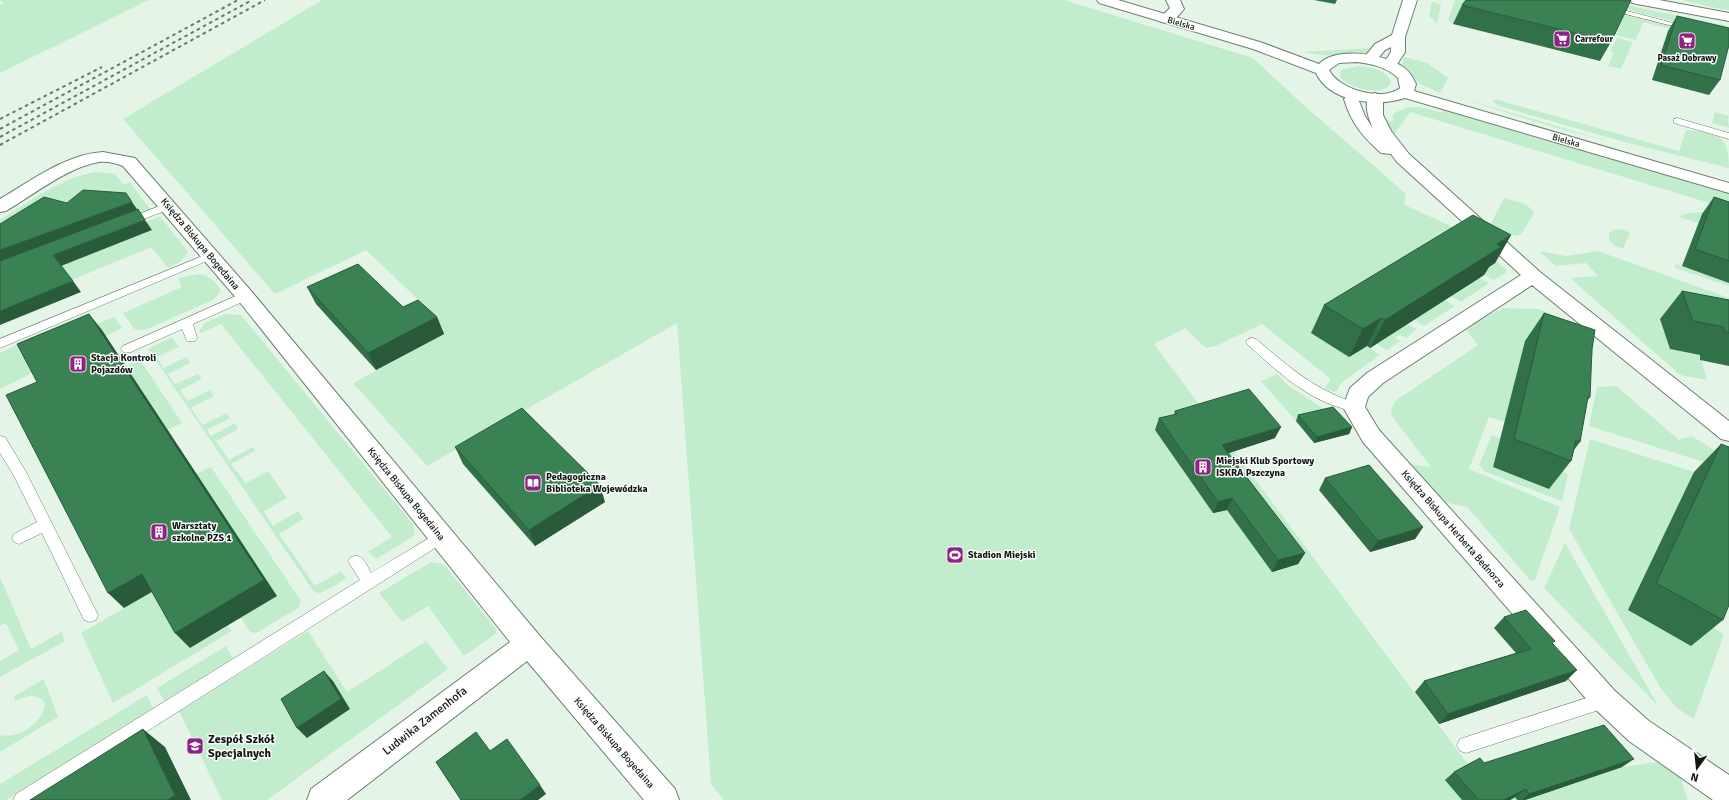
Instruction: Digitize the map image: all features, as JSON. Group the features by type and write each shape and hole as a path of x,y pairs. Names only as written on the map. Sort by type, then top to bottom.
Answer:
{"street":[{"name":"Bielska","path":"1104,0 1325,66"},
{"path":"1166,19 1177,9 1173,0"},
{"path":"1389,66 1398,52 1398,37 1410,0"},
{"path":"1637,0 1729,17"},
{"path":"1369,60 1380,47 1398,37"},
{"path":"1346,58 1369,60 1389,66 1407,78 1406,89 1386,98 1375,98 1351,94 1338,89 1323,76 1325,66 1346,58"},
{"name":"Bielska","path":"1406,89 1594,142 1729,176"},
{"name":"Bielska","path":"1406,89 1729,188"},
{"path":"1375,98 1375,115 1393,147 1533,276 1729,433"},
{"path":"1352,99 1356,114 1366,132 1387,150"},
{"name":"Księdza Biskupa Bogedaina","path":"0,207 80,162 100,157 117,158 129,162 245,296 529,644 664,800"},
{"path":"1354,407 1358,394 1375,378 1533,276"},
{"name":"Księdza Biskupa Herberta Bednorza","path":"1354,407 1361,422 1371,436 1605,700 1639,731 1729,793"},
{"name":"Ludwika Zamenhofa","path":"322,800 476,682 529,644"}],"lane":[{"path":"1574,0 1698,30"},
{"path":"1677,121 1729,136"},
{"path":"117,226 168,206"},
{"path":"0,344 210,256"},
{"path":"127,349 245,296"},
{"path":"186,322 191,338"},
{"path":"1252,342 1300,384 1320,396 1354,407"},
{"path":"0,441 19,472 90,615"},
{"path":"19,538 45,525"},
{"path":"22,800 441,537"},
{"path":"356,561 369,582"},
{"path":"1466,745 1605,700"}],"green space":[{"path":"0,0 149,0 0,73 0,5 4,3"},
{"path":"322,0 1064,0 1253,58 1297,99 1406,194 1404,200 1405,205 1453,227 1506,269 1506,273 1494,280 1480,272 1367,346 1380,355 1340,384 1338,390 1334,392 1324,389 1331,379 1262,324 1216,346 1206,348 1185,328 1154,344 1470,767 1492,767 1517,800 724,800 711,784 677,323 427,466 353,383 444,334 428,309 366,250 275,294 123,119"},
{"path":"1455,0 1472,0 1453,24 1448,20"},
{"path":"1587,0 1602,0 1728,26 1714,31"},
{"path":"1682,0 1729,0 1729,10 1711,7"},
{"path":"1432,2 1441,4 1437,23 1429,16"},
{"path":"1624,15 1700,34 1699,36 1643,22 1636,40 1616,35"},
{"path":"1617,38 1633,42 1621,69 1608,66 1614,52 1610,51"},
{"path":"1372,48 1360,55 1350,56 1303,52"},
{"path":"1404,57 1427,63 1448,78 1440,93 1420,84 1402,65"},
{"path":"1358,66 1373,68 1382,72 1391,83 1387,88 1374,91 1358,88 1344,81 1340,77 1341,70"},
{"path":"1454,96 1611,142 1549,126"},
{"path":"1495,99 1679,151 1686,130 1713,134 1724,142 1727,148 1729,168 1628,143 1499,106 1493,102"},
{"path":"1407,107 1421,107 1442,113 1444,109 1729,192 1729,209 1410,112 1392,137 1384,120 1393,121 1393,114"},
{"path":"1715,112 1729,116 1729,128 1712,123"},
{"path":"96,172 115,174 124,185 130,182 150,209 0,240 0,220 34,198 70,179"},
{"path":"1504,198 1517,201 1529,207 1534,213 1521,234 1517,236 1499,231 1491,223"},
{"path":"1701,212 1729,221 1702,214 1698,223 1679,217 1684,214"},
{"path":"160,216 188,252 182,260 171,267 168,268 151,247 72,280 69,277 0,290 152,230 146,222"},
{"path":"1616,229 1625,230 1630,233 1623,249 1615,246 1609,241 1609,233"},
{"path":"1539,251 1566,256 1598,251 1729,298 1729,342 1670,349 1700,355 1707,380 1680,375 1570,278 1598,276 1586,263 1556,266"},
{"path":"1676,264 1729,283 1729,286 1675,268"},
{"path":"200,274 207,276 212,280 221,291 213,300 145,330 134,329 123,313 182,287 178,278"},
{"path":"1479,278 1489,283 1461,302 1447,294"},
{"path":"1441,298 1455,306 1424,326 1411,317"},
{"path":"1503,308 1539,309 1562,319 1593,348 1594,351 1586,381 1505,422 1489,417 1469,469 1560,507 1535,580 1531,581 1467,507 1439,501 1407,464 1431,467 1391,415 1395,401 1478,345 1465,328"},
{"path":"225,314 241,315 413,524 415,535 376,559 368,552 392,537 221,324 201,333 199,331 205,323"},
{"path":"114,317 122,328 0,389 0,353 21,343 27,353"},
{"path":"1404,322 1417,329 1406,338 1400,335 1395,337 1400,341 1387,350 1373,342"},
{"path":"172,337 179,347 157,357 163,368 187,357 190,363 168,374 175,384 198,374 202,379 180,390 188,401 210,390 214,396 191,408 203,425 227,413 230,418 207,430 211,436 235,423 238,429 216,441 229,460 253,447 255,451 231,464 246,483 268,471 287,498 264,511 273,526 298,511 304,519 279,534 315,586 341,571 346,579 323,592 317,593 312,589 148,349"},
{"path":"140,360 182,423 167,430 125,367"},
{"path":"1277,374 1289,386 1330,413 1296,421 1261,381"},
{"path":"1616,386 1679,440 1692,436 1729,460 1729,470 1589,426 1597,387"},
{"path":"1492,435 1500,438 1493,467 1558,469 1568,474 1562,501 1484,471 1479,465"},
{"path":"1590,439 1694,472 1729,480 1702,622 1724,634 1694,719 1683,713 1667,697 1660,687 1569,529"},
{"path":"211,467 301,601 298,608 256,633 250,632 241,618 196,474"},
{"path":"1565,543 1659,707 1544,588"},
{"path":"431,562 442,564 446,567 496,629 496,633 493,636 464,656 428,606 402,622 379,593"},
{"path":"0,577 31,649 62,632 65,641 0,677 0,661 19,650 6,623 0,626"},
{"path":"157,589 190,648 228,626 232,631 113,703 81,633"},
{"path":"308,631 347,692 426,641 448,669 267,800 222,800 179,711"},
{"path":"226,646 233,658 164,701 157,688"},
{"path":"44,680 58,717 0,752 0,735 15,735 22,732 36,722 41,715 44,708 44,701 40,698 30,696 15,701 14,698 16,695"},
{"path":"147,695 153,708 6,800 0,800 0,784"},
{"path":"1665,761 1683,776 1682,784 1688,800 1525,800 1622,767"}],"building":[{"path":"1466,0 1631,0 1611,42 1462,5"},
{"path":"1677,16 1729,28 1729,45 1720,80 1661,65"},
{"path":"83,190 126,193 132,202 0,250 0,224 44,197 67,203"},
{"path":"1714,197 1729,202 1729,261 1695,249"},
{"path":"138,209 145,220 53,255 73,281 0,311 0,261"},
{"path":"1473,215 1511,235 1497,244 1501,247 1385,320 1381,318 1363,329 1324,305"},
{"path":"358,264 403,307 418,300 437,317 368,353 307,287"},
{"path":"1682,291 1729,300 1729,333 1725,332 1724,327 1693,321"},
{"path":"1544,313 1595,330 1592,349 1590,397 1588,397 1580,442 1576,440 1571,461 1514,439"},
{"name":"Warsztaty szkolne PZS 1","path":"89,314 264,580 175,633 142,574 108,593 6,395 37,382 17,344"},
{"path":"1249,389 1281,427 1222,445 1305,553 1278,560 1232,498 1218,502 1159,418 1177,414 1175,411"},
{"path":"1333,407 1352,427 1317,437 1298,415"},
{"name":"Pedagogiczna Biblioteka Wojewódzka","path":"522,408 600,485 529,530 455,447"},
{"path":"1721,444 1729,447 1729,605 1723,620 1656,583"},
{"path":"1369,465 1423,527 1378,541 1325,478"},
{"path":"1526,610 1555,641 1552,643 1577,670 1448,714 1424,681 1531,649 1504,617"},
{"path":"324,671 341,699 297,728 281,699"},
{"path":"1604,725 1634,759 1529,794 1526,789 1504,800 1479,800 1454,772 1480,758 1484,763"},
{"path":"143,729 175,795 168,800 30,800"},
{"path":"476,732 490,751 507,739 540,785 520,800 461,800 436,762"}],"railway":[{"path":"0,129 238,0"},
{"path":"0,137 252,0"},
{"path":"0,145 265,0"},
{"path":"0,119 102,67"}],"place":[{"name":"Carrefour","path":"1562,39"},
{"name":"Pasaż Dobrawy","path":"1687,41"},
{"name":"Stacja Kontroli Pojazdów","path":"78,364"},
{"name":"Miejski Klub Sportowy ISKRA Pszczyna","path":"1203,467"},
{"name":"Pedagogiczna Biblioteka Wojewódzka","path":"533,483"},
{"name":"Warsztaty szkolne PZS 1","path":"159,532"},
{"name":"Stadion Miejski","path":"955,555"},
{"name":"Zespół Szkół Specjalnych","path":"195,746"}]}
